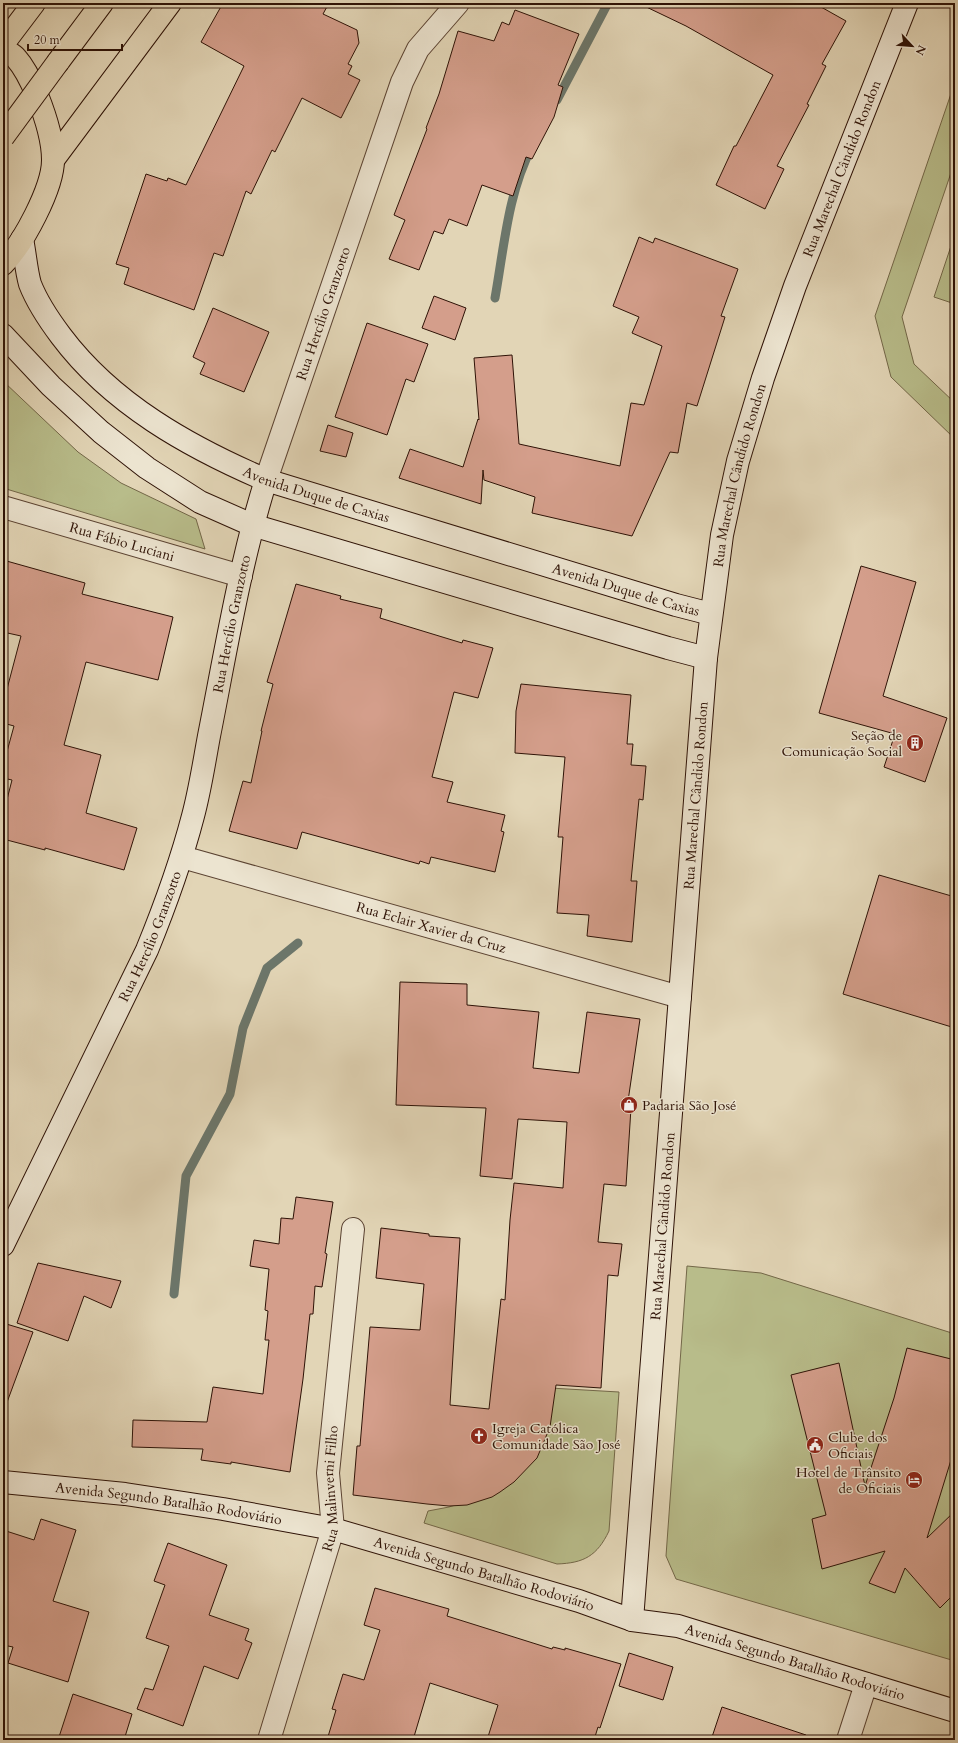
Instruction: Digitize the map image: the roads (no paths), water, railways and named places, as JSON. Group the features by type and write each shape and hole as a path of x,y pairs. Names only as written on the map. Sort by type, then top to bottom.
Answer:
{"main road":[{"path":"8,37 34,3"},
{"path":"3,137 102,3"},
{"path":"53,160 170,3"},
{"path":"3,49 15,57 32,84 46,118 53,160 50,180 39,207 22,239 3,264"}],"street":[{"name":"Rua Hercílio Granzotto","path":"3,1245 147,950 167,902 194,814 241,576 252,525 266,480 402,82 418,49 458,3"},
{"name":"Rua Marechal Cândido Rondon","path":"632,1620 706,658 710,614 722,535 738,461 763,378 795,286 906,3"},
{"name":"Avenida Duque de Caxias","path":"22,239 30,284 49,319 77,357 108,388 185,441 224,462 266,480 676,605 710,614"},
{"path":"3,335 51,386 100,432 148,468 200,502 252,525 706,658"},
{"name":"Rua Fábio Luciani","path":"3,507 241,576"},
{"name":"Rua Eclair Xavier da Cruz","path":"182,857 680,997"},
{"name":"Rua Malinverni Filho","path":"269,1740 333,1529 328,1473 353,1229"},
{"name":"Avenida Segundo Batalhão Rodoviário","path":"3,1482 125,1494 223,1508 333,1529 579,1600 632,1620 678,1626 955,1711"},
{"path":"848,1740 866,1684"}],"waterway":[{"path":"557,100 608,3"},
{"path":"495,298 512,201 524,164 532,147"},
{"path":"174,1294 186,1176 230,1094 243,1028 267,968 298,943"}],"place":[{"name":"Seção de Comunicação Social","path":"915,743"},
{"name":"Padaria São José","path":"629,1105"},
{"name":"Igreja Católica Comunidade São José","path":"479,1436"},
{"name":"Clube dos Oficiais","path":"815,1445"},
{"name":"Hotel de Trânsito de Oficiais","path":"914,1480"}]}
